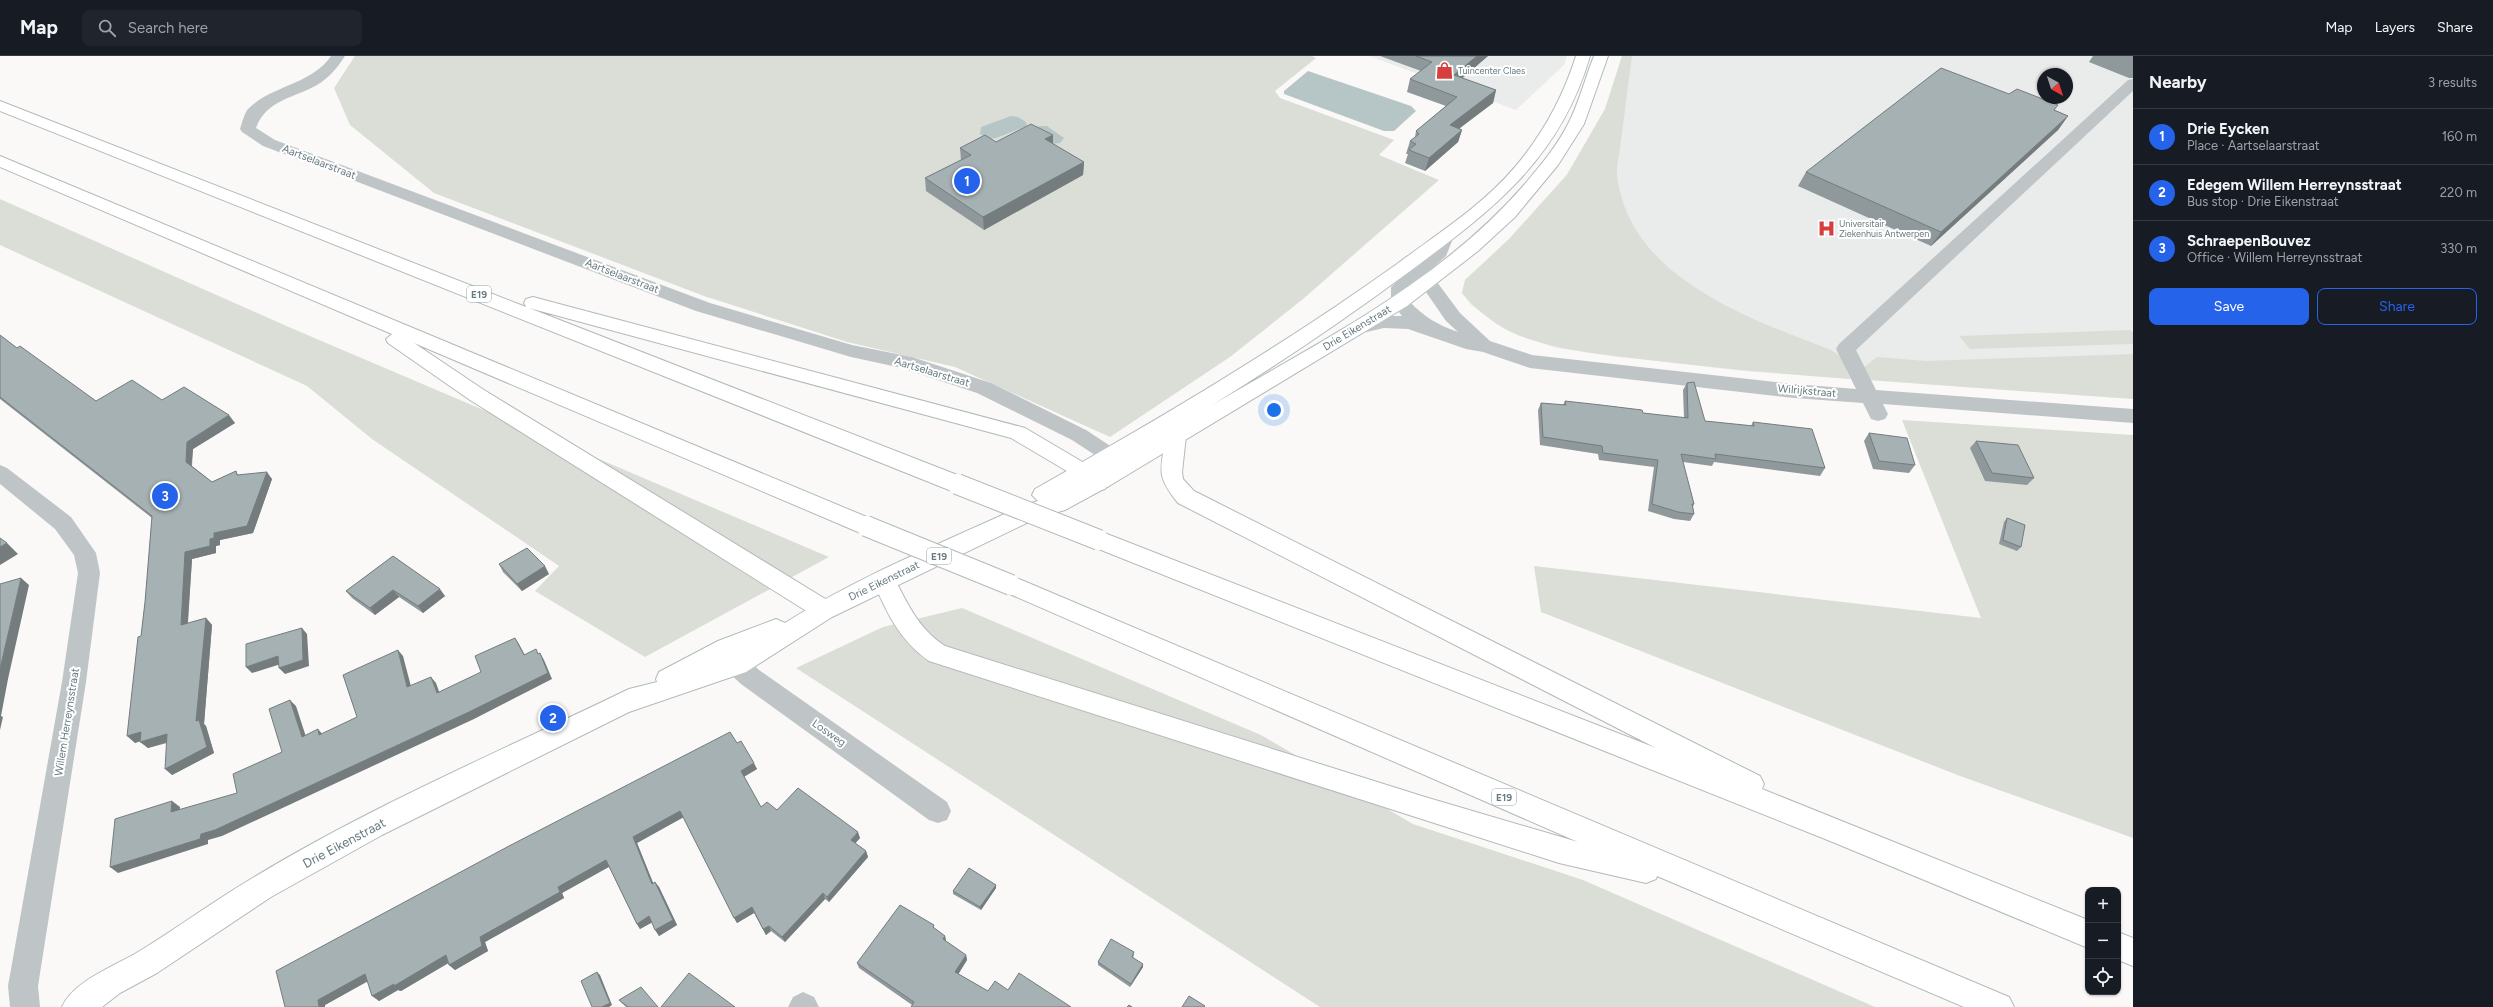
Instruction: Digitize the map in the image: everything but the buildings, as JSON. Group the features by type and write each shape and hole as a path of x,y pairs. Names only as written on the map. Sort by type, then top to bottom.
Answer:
{"main road":[{"name":"Drie Eikenstraat","path":"77,1007 110,983 147,963 261,888 373,826 625,703 731,657 884,580 1030,512 1057,504 1091,477 1111,456 1317,330 1484,206 1520,171 1548,135 1568,96 1583,56"},
{"name":"Drie Eikenstraat","path":"1091,477 1176,436 1358,328 1400,302 1472,247 1534,186 1565,143 1588,96 1601,56"},
{"name":"E19","path":"0,106 1844,834 2085,933"},
{"name":"E19","path":"0,161 866,526 1011,585 1702,882 1999,1007"},
{"path":"433,276 1018,433 1091,477"},
{"path":"356,312 477,395 824,610"},
{"path":"1176,436 1171,472 1173,482 1186,497 1703,759 1844,834"},
{"path":"884,580 893,601 913,634 922,645 937,654 1559,850 1702,882"},
{"path":"2121,947 2133,952"}],"street":[{"name":"Aartselaarstraat","path":"338,56 332,65 313,81 277,97 254,112 248,129 269,142 703,307 852,351 905,362 984,388 1079,435 1111,456"},
{"path":"1878,414 1846,349 2133,83"},
{"path":"1568,96 1588,96"},
{"path":"1400,302 1400,287 1440,252 1445,236"},
{"name":"Wilrijkstraat","path":"1428,282 1454,317 1485,346"},
{"name":"Wilrijkstraat","path":"1400,302 1414,318 1429,328"},
{"name":"Wilrijkstraat","path":"1358,328 1381,320 1410,322 1473,345 1485,346 1506,354 1543,362 1794,391 2133,416"},
{"name":"Willem Herreynsstraat","path":"0,473 63,523 84,553 88,573 74,682 23,986 25,1007"},
{"name":"Losweg","path":"731,657 750,677 938,812"}],"shaded area":[{"path":"355,56 1312,56 1316,58 1275,91 1280,98 1394,140 1379,155 1439,180 1303,299 1230,357 1110,437 955,367 847,342 704,296 434,193 350,125 334,88"},
{"path":"1369,56 1567,56 1564,65 1516,110"},
{"name":"Universitair Ziekenhuis Antwerpen","path":"1622,56 2133,56 2133,399 1743,371 1556,348 1519,335 1471,305 1462,293 1465,280 1509,239 1567,174 1605,109"},
{"path":"1622,56 1632,56 1617,176 1627,211 1644,242 1669,267 1698,289 1730,308 1764,324 1831,350 1841,357 1850,379 1673,363 1568,349 1512,333 1496,324 1481,312 1462,293 1465,280 1509,239 1567,175 1605,109"},
{"path":"1308,71 1411,106 1416,111 1394,131 1384,131 1284,94 1284,91"},
{"path":"1011,116 1018,117 1026,122 1027,126 996,138 987,139 980,134 981,127"},
{"path":"1047,126 1064,138 1060,143 1051,144 1036,127"},
{"path":"0,199 291,328 829,557 645,657 535,591 559,566 372,439 307,386 0,245"},
{"path":"2130,330 2133,332 2133,344 1970,349 1959,336"},
{"path":"2133,354 2133,399 1869,380 1863,368 1877,357 1926,361"},
{"path":"1902,420 2133,435 2133,838 1960,776 1541,612 1534,566 1981,618"},
{"path":"962,608 1261,735 1413,824 1583,880 1875,1007 1320,1007 796,668 883,627"}],"place":[{"name":"Tuincenter Claes","path":"1445,70"},
{"name":"Drie Eycken","path":"967,181"},
{"name":"Universitair Ziekenhuis Antwerpen","path":"1826,228"},
{"name":"SchraepenBouvez","path":"165,496"},
{"name":"Edegem Willem Herreynsstraat","path":"553,718"}]}
